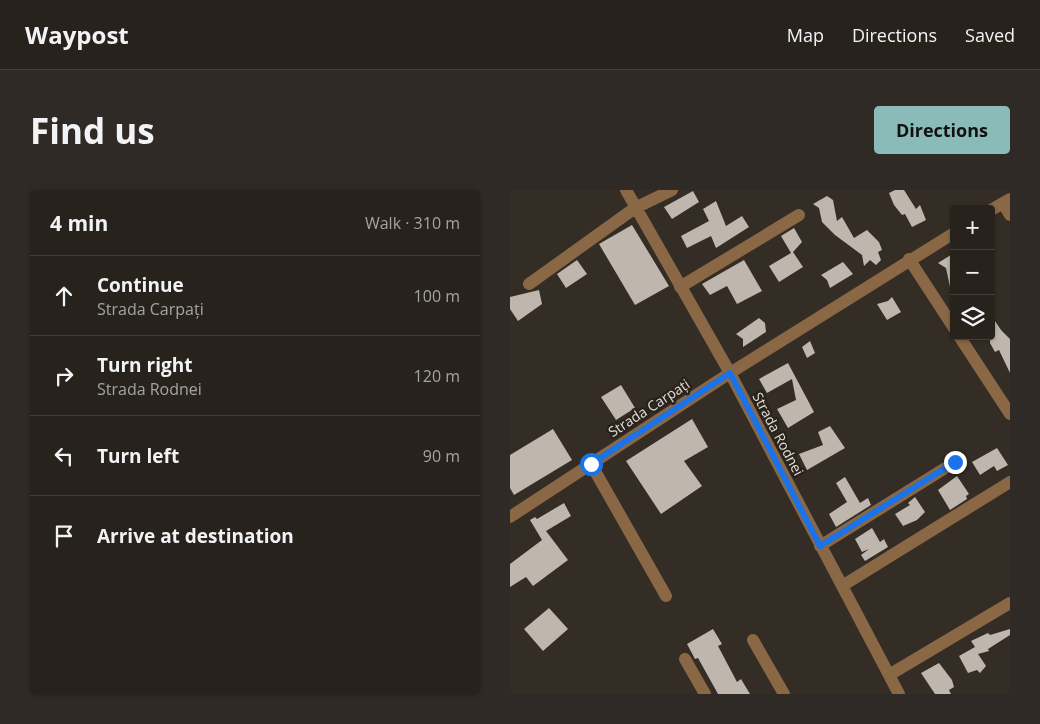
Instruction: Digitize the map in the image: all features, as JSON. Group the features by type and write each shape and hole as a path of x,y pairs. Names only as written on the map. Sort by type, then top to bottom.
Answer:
{"street":[{"name":"Strada Rodnei","path":"626,190 730,373 899,694"},
{"path":"529,284 635,208 672,190"},
{"path":"995,208 1007,201 1010,215"},
{"path":"680,287 799,215"},
{"name":"Strada Carpați","path":"510,517 730,373 950,235"},
{"path":"909,260 950,322"},
{"path":"962,340 1010,414"},
{"path":"820,546 955,462"},
{"path":"591,464 666,596"},
{"path":"842,586 1010,482"},
{"path":"889,675 1010,603"},
{"path":"753,640 784,694"},
{"path":"685,660 705,694"}],"building":[{"path":"895,190 904,190 916,209 920,205 926,220 912,227 905,214 902,215 894,205 889,193"},
{"path":"693,191 699,202 672,219 664,207"},
{"path":"827,196 833,200 837,221 842,217 854,238 867,230 879,242 882,250 878,252 881,260 876,265 870,260 864,266 862,255 835,235 822,222 819,208 813,204"},
{"path":"716,201 726,226 742,216 749,227 716,248 711,236 687,248 681,236 709,221 703,209"},
{"path":"632,225 669,286 635,305 599,244"},
{"path":"794,228 802,242 793,252 803,267 779,282 769,266 791,253 781,236"},
{"path":"950,256 950,287 946,268 938,263"},
{"path":"577,260 587,274 566,288 557,274"},
{"path":"744,260 762,291 737,304 727,286 710,295 702,284"},
{"path":"843,262 853,274 830,288 827,280 821,275"},
{"path":"539,290 542,304 518,321 510,309 510,297"},
{"path":"892,297 901,312 887,320 877,304 888,301"},
{"path":"759,318 765,323 766,332 743,347 743,339 736,334"},
{"path":"995,321 1010,339 1010,373 999,350 995,352 990,340 995,340"},
{"path":"810,341 815,353 807,358 802,347"},
{"path":"788,363 814,412 788,428 777,409 796,400 792,379 767,393 759,379"},
{"path":"621,385 635,408 616,420 601,397"},
{"path":"692,419 708,447 684,461 702,486 661,514 626,461"},
{"path":"830,426 845,448 807,470 799,454 823,445 818,432"},
{"path":"553,429 572,460 514,495 510,488 510,455"},
{"path":"997,448 1008,465 997,471 994,466 980,475 972,462"},
{"path":"957,476 969,494 966,496 967,499 950,510 938,490"},
{"path":"845,477 860,503 868,498 871,505 836,527 829,514 847,502 836,483"},
{"path":"915,497 925,512 917,520 903,526 895,514 910,505 908,503"},
{"path":"564,503 571,516 546,531 568,560 533,586 526,577 510,587 510,564 542,540 530,520 535,517 537,519"},
{"path":"872,528 880,542 884,539 888,547 865,561 861,555 869,549 862,552 855,539"},
{"path":"549,608 568,629 543,651 524,629"},
{"path":"713,629 722,644 718,646 737,682 741,679 750,694 718,694 698,658 695,659 687,644"},
{"path":"1010,629 1010,635 988,649 989,651 978,654 986,666 980,673 977,670 968,673 959,656 975,647 971,641 988,633 990,635"},
{"path":"939,663 952,680 954,687 949,690 951,694 935,694 921,673"}],"route":[{"path":"591,464 730,373 820,546 955,462"}]}
